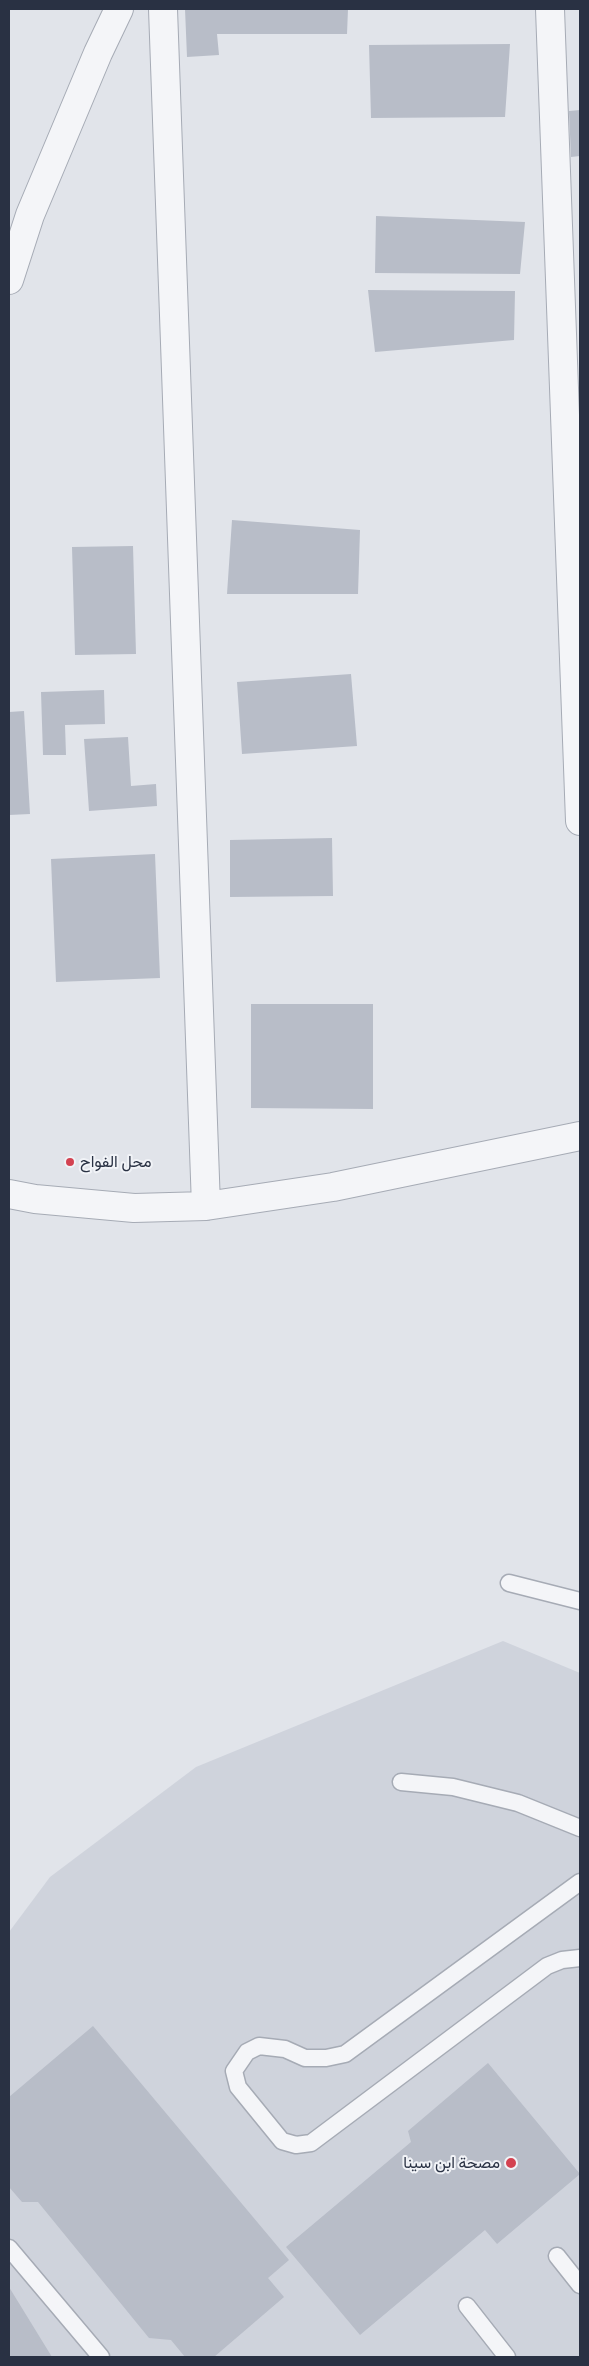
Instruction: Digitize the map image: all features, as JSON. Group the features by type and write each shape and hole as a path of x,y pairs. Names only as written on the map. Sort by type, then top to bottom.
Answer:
{"street":[{"path":"9,280 30,215 119,9"},
{"path":"163,9 206,1206"},
{"path":"557,9 550,9 580,821"},
{"path":"9,1194 35,1199 134,1208 206,1206 333,1187 580,1136"}],"lane":[{"path":"509,1583 580,1601"},
{"path":"401,1782 453,1788 518,1803 580,1828"},
{"path":"580,1882 345,2054 326,2058 305,2058 285,2049 259,2046 247,2052 234,2071 238,2087 282,2141 296,2146 311,2143 548,1966 562,1960 580,1958"},
{"path":"9,2248 101,2357"},
{"path":"557,2256 580,2286"},
{"path":"466,2306 507,2357"}],"shaded area":[{"path":"503,1641 580,1673 580,2357 9,2357 9,1932 50,1877 196,1767"}],"building":[{"path":"185,9 348,9 347,34 217,34 219,55 187,57"},
{"path":"510,44 505,117 371,118 369,45"},
{"path":"580,110 580,156 571,157 569,111"},
{"path":"376,216 525,222 520,274 375,273"},
{"path":"368,290 515,291 514,340 375,352"},
{"path":"232,520 360,530 358,594 227,594"},
{"path":"133,546 136,654 75,655 72,547"},
{"path":"351,674 357,746 242,754 237,682"},
{"path":"104,690 105,724 65,725 66,755 43,755 41,692"},
{"path":"24,711 30,814 9,815 9,712"},
{"path":"128,737 131,786 156,784 157,806 89,811 84,739"},
{"path":"332,838 333,896 230,897 230,840"},
{"path":"155,854 160,978 56,982 51,859"},
{"path":"251,1004 373,1004 373,1109 251,1108"},
{"path":"93,2026 289,2260 268,2278 284,2297 214,2357 185,2357 171,2340 149,2338 38,2202 22,2202 9,2187 9,2097"},
{"path":"488,2063 580,2174 497,2244 485,2230 360,2335 286,2247 411,2142 408,2131"},
{"path":"9,2287 52,2357 9,2357"}],"place":[{"name":"محل الفواح","path":"70,1162"},
{"name":"مصحة ابن سينا","path":"511,2163"}]}
